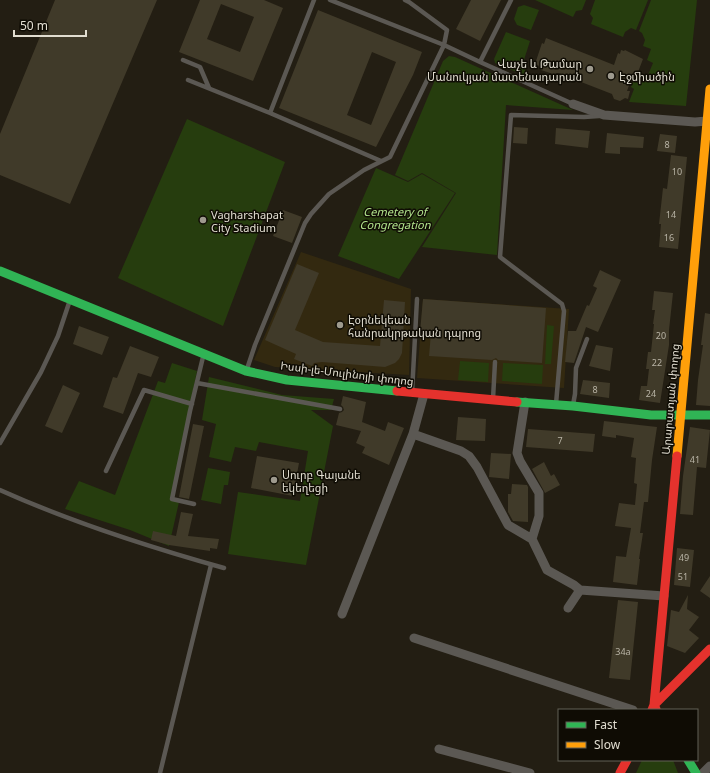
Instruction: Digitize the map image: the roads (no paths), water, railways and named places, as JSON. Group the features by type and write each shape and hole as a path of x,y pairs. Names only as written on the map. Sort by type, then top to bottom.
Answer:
{"street":[{"name":"Արարատյան փողոց","path":"654,708 710,89"},
{"path":"572,104 604,116 695,122 708,121"},
{"name":"Իսսի-լե-Մուլինոյի փողոց","path":"0,271 246,371 287,380 412,393 651,414 710,415"},
{"path":"342,614 413,434 424,394"},
{"path":"525,402 517,453 520,461 539,493 539,516 532,539"},
{"path":"413,434 461,451 469,456 477,467 508,525 532,539 547,570 574,584 580,590 664,596"},
{"path":"568,608 580,590"},
{"path":"414,638 630,709"},
{"path":"654,708 710,649"},
{"path":"439,749 530,773"},
{"path":"620,773 626,761"},
{"path":"689,761 696,773"},
{"path":"703,773 710,766"}],"lane":[{"path":"270,113 314,0"},
{"path":"330,0 444,45 572,104"},
{"path":"246,371 255,345 310,214 329,194 364,170 390,157 444,45 447,30 405,0"},
{"path":"480,62 511,0"},
{"path":"183,60 200,67 209,88"},
{"path":"188,80 382,161"},
{"path":"556,405 564,311 562,304 500,257 511,115 584,117 604,116"},
{"path":"0,443 41,372 58,336 71,299"},
{"path":"412,393 417,299"},
{"path":"573,406 576,368 587,339"},
{"path":"194,504 172,499 204,355"},
{"path":"493,399 495,362"},
{"path":"197,383 340,409"},
{"path":"106,471 144,390 192,404"},
{"path":"0,490 20,499 120,536 179,556 224,568"},
{"path":"160,773 211,565"}],"place":[{"name":"Վաչե և Թամար Մանուկյան մատենադարան","path":"590,69"},
{"name":"Էջմիածին","path":"611,76"},
{"name":"Vagharshapat City Stadium","path":"203,220"},
{"name":"Էօրնեկեան հանրակրթական դպրոց","path":"340,325"},
{"name":"Սուրբ Գայանե եկեղեցի","path":"274,480"}],"park label":[{"name":"Cemetery of Congregation","path":"395,217"}]}
